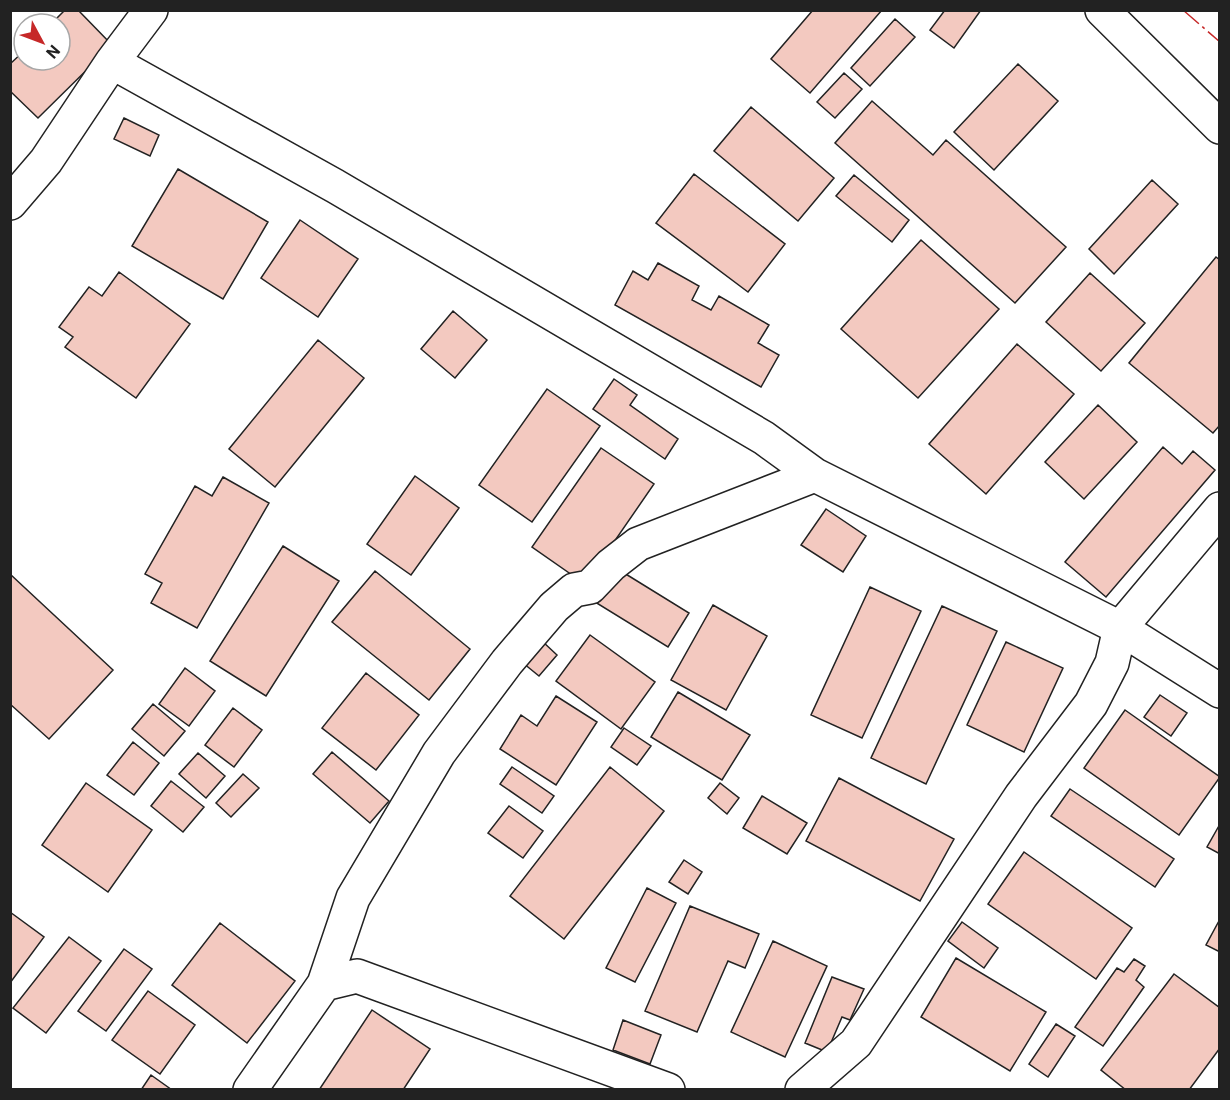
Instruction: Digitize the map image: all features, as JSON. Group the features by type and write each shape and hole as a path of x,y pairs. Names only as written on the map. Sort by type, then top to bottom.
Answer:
{"street":[{"path":"10,202 46,161 112,62 151,10"},
{"path":"1102,10 1220,127"},
{"path":"112,62 335,186 744,426 815,475 1120,628 1220,692"},
{"path":"250,1089 324,984 353,898 439,753 507,662 555,607 574,590 590,587 611,565 638,544 815,475"},
{"path":"831,1089 856,1043 1021,796 1091,704 1112,663 1120,628 1220,509"},
{"path":"324,984 357,976 668,1089"},
{"path":"802,1089 856,1043"}],"building":[{"path":"78,10 112,45 38,118 10,91 10,64 12,62 12,72 72,72 72,12 63,12"},
{"path":"813,10 882,10 810,93 771,59"},
{"path":"945,10 981,10 954,48 930,30"},
{"path":"895,19 915,37 870,86 851,68"},
{"path":"1018,64 1058,101 994,170 954,132"},
{"path":"844,73 862,89 835,118 817,102"},
{"path":"872,101 933,155 946,140 1066,247 1015,303 835,143"},
{"path":"751,107 834,178 798,221 714,151"},
{"path":"124,118 159,135 150,156 114,139"},
{"path":"178,169 268,222 223,299 132,246"},
{"path":"694,174 785,244 748,292 656,223"},
{"path":"854,175 909,220 892,242 836,196"},
{"path":"1152,180 1178,204 1114,274 1089,249"},
{"path":"300,220 358,259 318,317 261,278"},
{"path":"921,240 999,309 918,398 841,329"},
{"path":"1216,257 1220,260 1220,425 1213,433 1129,363"},
{"path":"658,263 699,286 692,300 711,310 719,296 769,325 758,343 779,355 761,387 615,305 633,271 648,280"},
{"path":"119,272 190,324 136,398 65,347 73,337 59,327 89,287 102,296"},
{"path":"1090,273 1145,323 1101,371 1046,322"},
{"path":"453,311 487,340 455,378 421,349"},
{"path":"318,340 364,378 275,487 229,449"},
{"path":"1017,344 1074,394 986,494 929,444"},
{"path":"614,379 637,395 630,405 678,439 665,459 593,409"},
{"path":"547,389 600,426 532,522 479,485"},
{"path":"1098,405 1137,442 1084,499 1045,462"},
{"path":"1163,447 1182,464 1193,451 1215,470 1106,597 1065,562"},
{"path":"601,448 654,484 585,584 532,547"},
{"path":"415,476 459,508 411,575 367,544"},
{"path":"223,477 269,503 197,628 151,603 162,583 145,574 195,486 212,496"},
{"path":"826,509 866,536 843,572 801,545"},
{"path":"283,546 339,581 266,696 210,661"},
{"path":"616,568 689,613 668,647 595,602"},
{"path":"375,571 470,649 429,700 332,622"},
{"path":"10,574 113,670 49,739 10,704"},
{"path":"870,587 921,611 862,738 811,715"},
{"path":"713,605 767,636 726,710 671,680"},
{"path":"942,606 997,631 926,784 871,758"},
{"path":"590,635 655,682 621,729 556,681"},
{"path":"542,641 557,655 539,676 523,663"},
{"path":"1006,642 1063,668 1024,752 967,725"},
{"path":"185,668 215,691 189,726 159,704"},
{"path":"366,673 419,715 376,770 322,728"},
{"path":"678,692 750,735 722,780 651,737"},
{"path":"1160,695 1187,713 1171,736 1144,717"},
{"path":"556,696 597,722 556,785 500,749 521,715 537,726"},
{"path":"153,704 185,731 164,756 132,729"},
{"path":"233,708 262,730 234,767 205,745"},
{"path":"1125,710 1220,777 1179,835 1084,768"},
{"path":"624,728 651,746 637,765 611,747"},
{"path":"133,742 159,763 134,795 107,775"},
{"path":"332,752 389,801 370,823 313,774"},
{"path":"198,753 225,776 206,798 179,774"},
{"path":"512,767 554,796 542,813 500,784"},
{"path":"610,767 664,811 564,939 510,896"},
{"path":"243,774 259,788 231,817 216,803"},
{"path":"839,778 954,839 920,901 806,841"},
{"path":"171,781 204,807 183,832 151,806"},
{"path":"86,783 152,830 108,892 42,845"},
{"path":"720,783 739,798 727,814 708,798"},
{"path":"1070,789 1174,859 1155,887 1051,816"},
{"path":"762,796 807,823 787,854 743,828"},
{"path":"509,806 543,831 523,858 488,833"},
{"path":"1220,824 1220,854 1207,847"},
{"path":"1024,852 1132,928 1096,979 988,904"},
{"path":"684,860 702,872 688,894 669,882"},
{"path":"647,888 676,903 635,982 606,968"},
{"path":"690,906 759,934 745,968 728,961 697,1032 645,1011"},
{"path":"10,912 44,937 10,983"},
{"path":"1220,919 1220,952 1206,945"},
{"path":"962,922 998,948 984,968 948,941"},
{"path":"220,923 295,981 247,1043 172,985"},
{"path":"69,937 101,961 46,1033 13,1008"},
{"path":"773,941 827,966 785,1057 731,1032"},
{"path":"124,949 152,969 106,1031 78,1011"},
{"path":"956,958 1046,1012 1010,1071 921,1017"},
{"path":"1134,959 1145,966 1136,980 1144,987 1103,1046 1075,1027 1117,968 1124,972"},
{"path":"1174,974 1220,1008 1220,1048 1189,1090 1126,1090 1101,1070"},
{"path":"832,977 864,989 850,1020 842,1017 827,1052 805,1043"},
{"path":"148,991 195,1025 160,1074 112,1040"},
{"path":"372,1010 430,1049 403,1090 319,1090"},
{"path":"623,1020 661,1035 650,1064 613,1050"},
{"path":"1056,1024 1075,1036 1048,1077 1029,1064"},
{"path":"151,1075 172,1090 141,1090"}],"power":[{"path":"1183,10 1220,42"}]}
